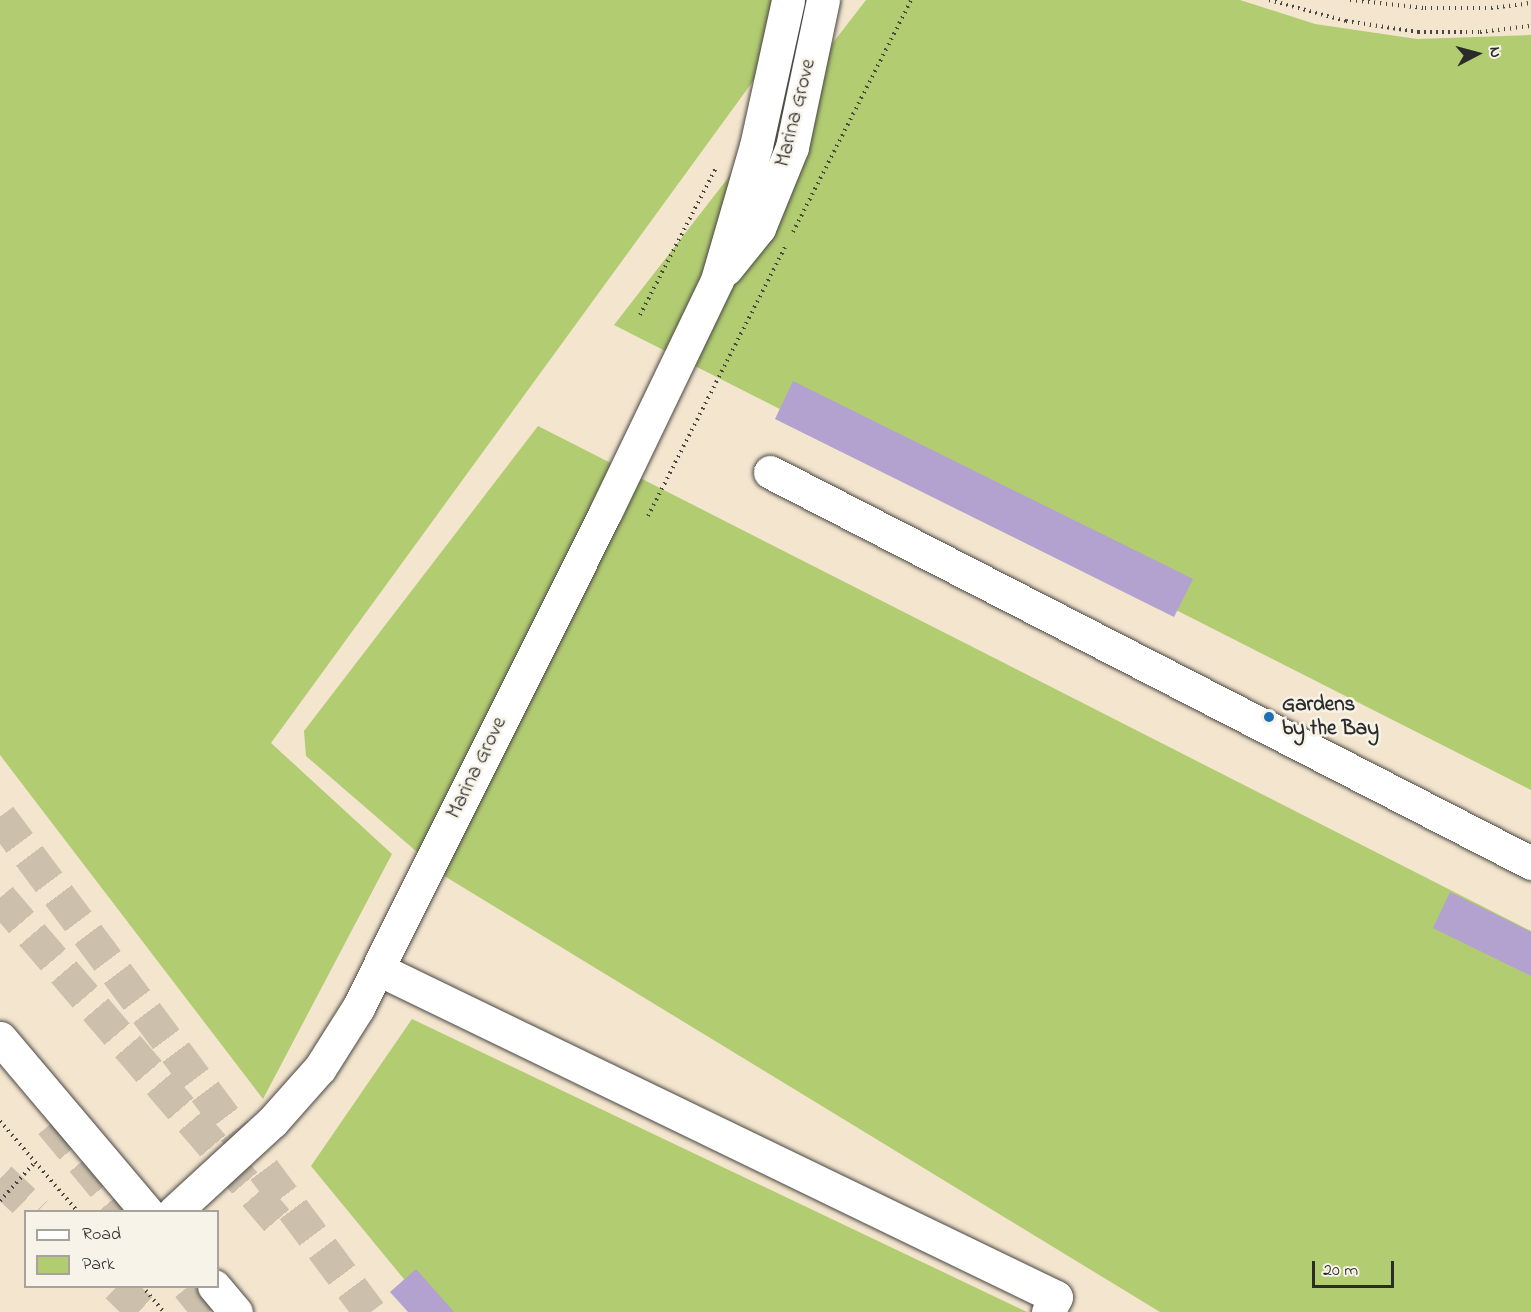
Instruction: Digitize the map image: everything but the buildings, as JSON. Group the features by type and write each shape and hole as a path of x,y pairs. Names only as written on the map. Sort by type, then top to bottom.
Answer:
{"street":[{"name":"Marina Grove","path":"176,1210 272,1122 320,1068 378,969 717,280 756,146 788,0"},
{"name":"Marina Grove","path":"717,280 759,228 792,147 823,0"},
{"path":"770,472 1531,863"},
{"path":"378,969 1056,1298 1048,1312"},
{"path":"0,1038 145,1210"},
{"path":"215,1288 236,1312"}],"path":[{"path":"648,516 911,0"},
{"path":"1269,0 1346,21 1418,32 1480,32 1531,26"},
{"path":"1350,0 1425,8 1491,9 1531,3"},
{"path":"640,315 719,161"},
{"path":"0,1121 76,1210"},
{"path":"0,1201 35,1162"},
{"path":"143,1288 164,1312"}],"green space":[{"path":"0,0 812,0 271,743 392,854 263,1099 0,755"},
{"path":"866,0 1240,0 1315,24 1417,39 1531,35 1531,790 614,325"},
{"path":"538,426 1531,931 1531,1312 1160,1312 446,877 306,756 304,731"},
{"path":"412,1019 1027,1312 431,1312 311,1166"}],"tunnel":[{"path":"0,816 370,1312"},
{"path":"0,897 278,1221"},
{"path":"51,1123 123,1210"},
{"path":"0,1178 34,1210"},
{"path":"119,1288 144,1312"},
{"path":"190,1288 209,1312"}],"place":[{"name":"Gardens by the Bay","path":"1269,717"}]}
